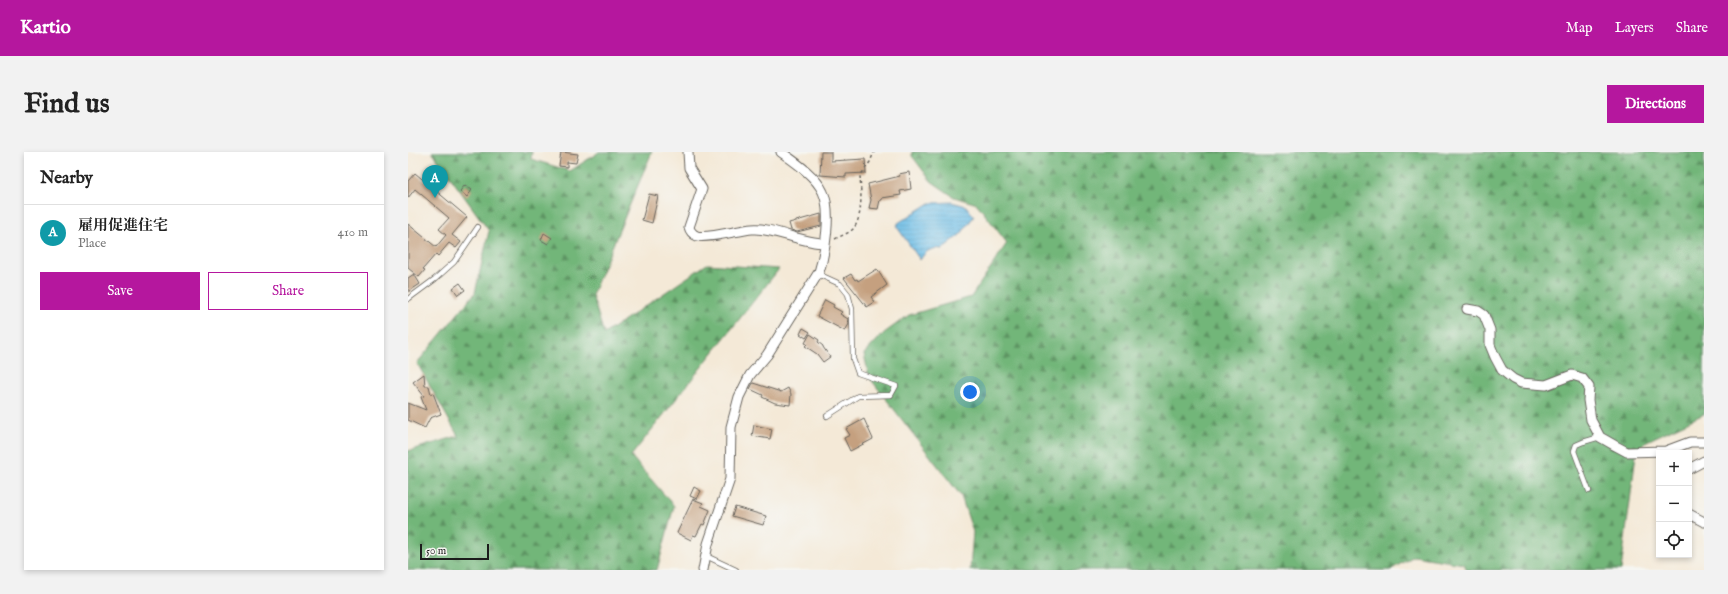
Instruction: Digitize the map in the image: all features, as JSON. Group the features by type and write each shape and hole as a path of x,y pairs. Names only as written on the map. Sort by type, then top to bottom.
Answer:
{"street":[{"path":"688,152 688,168 702,189 689,227 691,232 697,236 733,233 752,229 824,244"},
{"path":"704,570 708,544 730,479 731,427 739,397 750,375 767,355 818,274 823,260 826,202 823,192 815,180 781,152"},
{"path":"1468,309 1478,311 1484,315 1490,330 1490,345 1495,357 1502,370 1513,379 1521,383 1546,385 1572,375 1582,378 1589,386 1588,400 1591,420 1600,437 1627,452 1666,451 1690,442 1704,442"},
{"path":"1692,467 1704,461"},
{"path":"1692,516 1704,522"}],"lane":[{"path":"408,299 435,279 454,262 478,227"},
{"path":"818,274 840,284 848,294 852,309 852,359 858,373 896,386 891,395 858,396 827,416"},
{"path":"1589,491 1574,451 1576,445 1600,437"},
{"path":"706,556 736,570"}],"path":[{"path":"824,244 853,230 860,206 860,176 870,162 874,152"}],"green space":[{"path":"432,152 532,152 531,159 570,171 599,152 652,152 592,295 604,334 707,264 779,269 631,456 674,506 657,570 408,570 408,451 458,436 417,363 475,293 489,231"},
{"path":"912,152 1704,152 1704,414 1645,442 1636,455 1621,570 1467,570 1464,564 1414,556 1390,570 970,570 973,532 961,496 869,377 864,354 884,333 909,315 971,297 1007,243 977,204 954,197 931,181 912,156"}],"water":[{"path":"952,202 966,206 974,216 961,234 942,249 929,250 920,260 897,227 898,223 930,203"}],"building":[{"path":"561,152 578,154 576,163 567,162 567,167 559,166"},
{"path":"821,152 831,152 831,161 865,159 866,173 846,174 846,177 820,175"},
{"path":"909,172 911,189 900,191 901,195 882,198 878,209 869,208 871,200 868,184 900,176 899,174"},
{"path":"415,173 467,217 452,235 461,242 456,248 449,243 438,256 436,254 423,269 425,270 419,277 408,268 408,224 436,247 446,235 439,229 449,218 415,189 408,198 408,181"},
{"path":"465,185 472,190 467,197 460,191"},
{"path":"649,194 658,196 652,223 642,220"},
{"path":"821,214 821,226 797,232 791,230 789,223"},
{"path":"544,233 552,238 548,244 541,240"},
{"path":"877,269 887,285 871,297 875,302 867,307 844,278 851,274 855,280 857,279 858,281"},
{"path":"414,274 420,284 408,292 408,278"},
{"path":"460,283 465,290 458,295 453,288"},
{"path":"825,300 834,305 833,307 842,312 840,314 848,319 849,324 845,331 817,316"},
{"path":"803,328 810,332 806,338 800,334"},
{"path":"810,334 819,340 818,342 823,346 830,357 823,362 817,354 805,346"},
{"path":"424,374 425,386 429,386 431,394 433,393 441,414 430,418 425,428 408,420 408,403 426,410 421,397 424,396 413,382"},
{"path":"753,383 781,392 788,388 791,394 790,405 775,403 762,397 763,395 750,389"},
{"path":"864,419 873,439 850,451 844,438 850,435 846,429"},
{"path":"754,425 772,429 770,439 752,436"},
{"path":"694,487 701,491 697,499 690,496"},
{"path":"693,499 703,503 701,506 710,510 704,525 702,524 696,536 693,535 691,540 677,533"},
{"path":"735,507 766,516 763,525 732,516"}],"place":[{"name":"雇用促進住宅","path":"435,198"}]}
